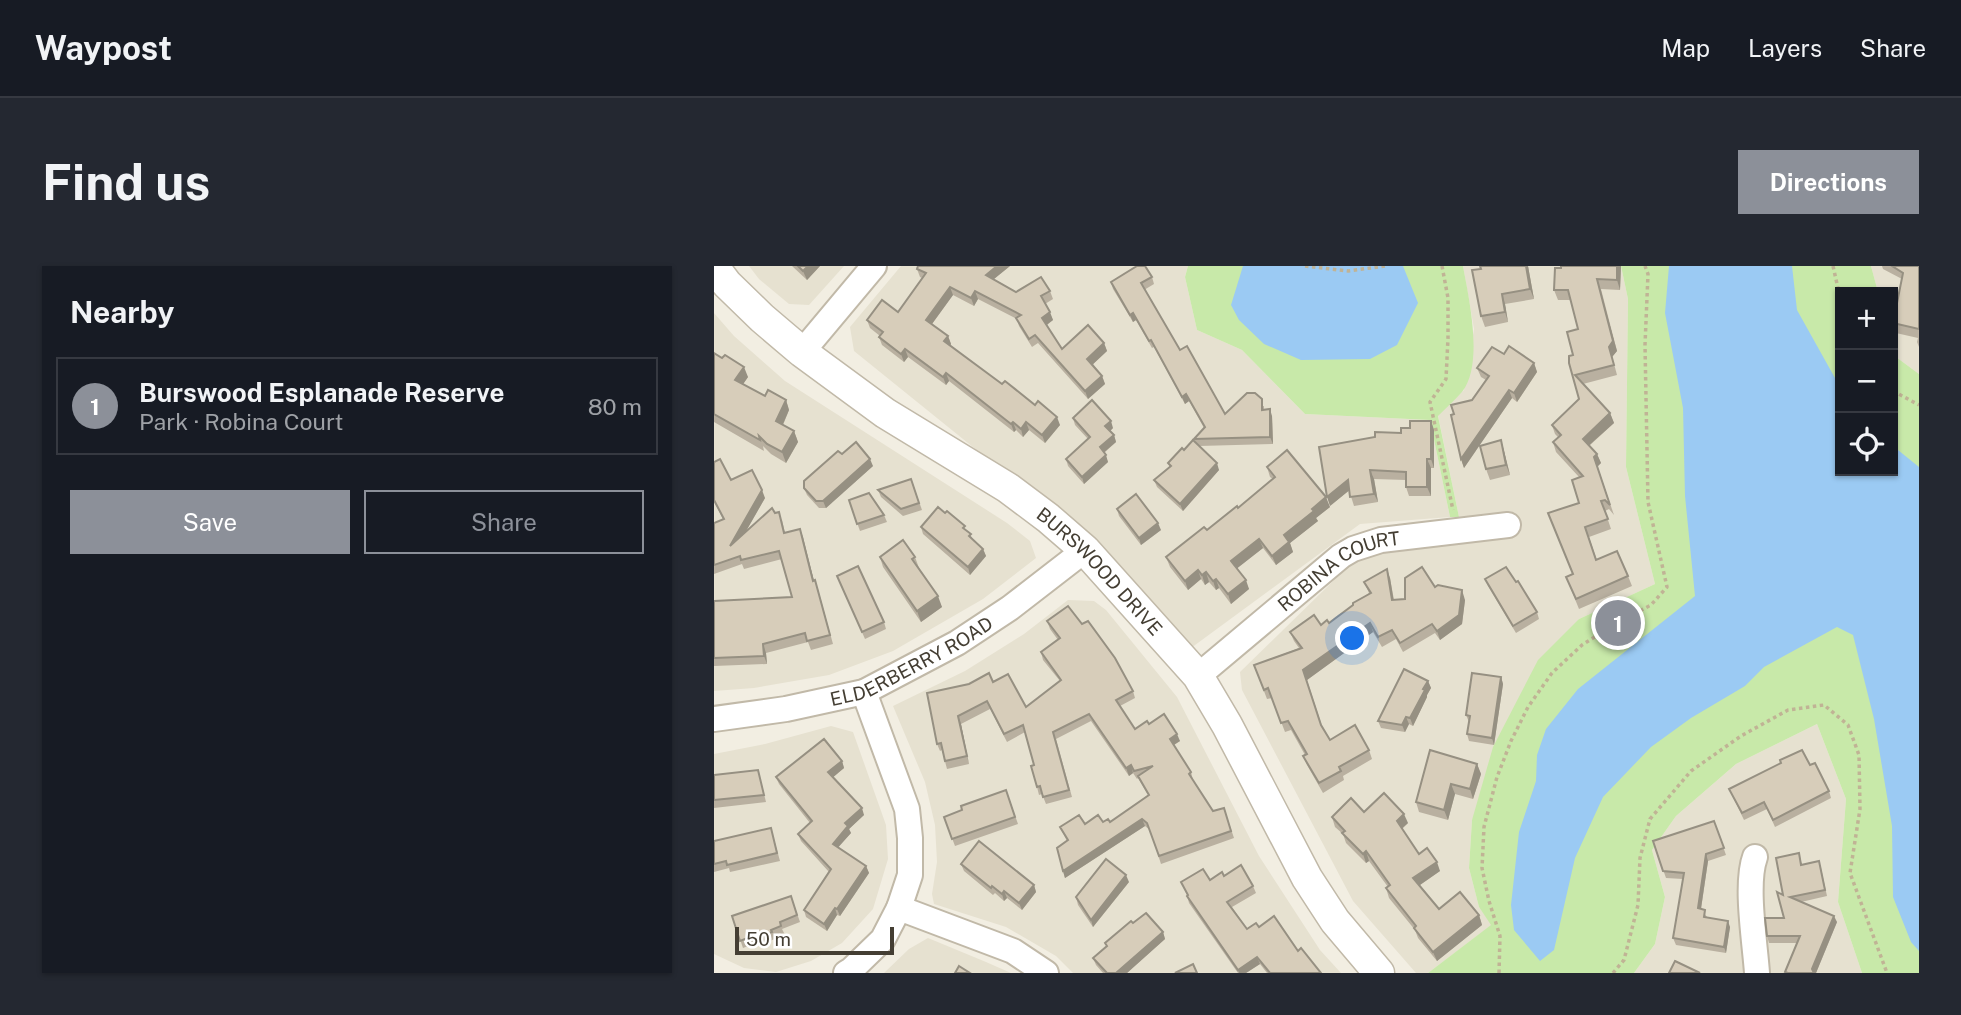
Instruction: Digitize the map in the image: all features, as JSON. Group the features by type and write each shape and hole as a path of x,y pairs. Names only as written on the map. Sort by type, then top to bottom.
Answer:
{"street":[{"path":"802,352 874,266"},
{"name":"BURSWOOD DRIVE","path":"714,267 753,310 802,352 885,413 1008,488 1085,550 1198,676 1227,725 1307,878 1335,921 1379,973"},
{"name":"ROBINA COURT","path":"1198,676 1341,556 1353,549 1381,540 1508,525"},
{"name":"ELDERBERRY ROAD","path":"714,719 786,709 864,692 957,643 1010,608 1085,550"},
{"path":"846,973 883,939 899,908 911,875 911,838 907,809 864,692"},
{"path":"1755,857 1751,867 1751,890 1757,973"},
{"path":"899,908 1013,951 1046,973"}],"path":[{"path":"1306,266 1348,271 1385,266"},
{"path":"1442,266 1448,298 1446,379 1430,402 1454,515"},
{"path":"1499,973 1499,925 1489,901 1482,868 1484,827 1497,777 1511,741 1528,708 1552,673 1582,645 1651,605 1667,587 1648,502 1645,266"},
{"path":"1833,266 1838,287"},
{"path":"1898,394 1919,405"},
{"path":"1614,973 1624,960 1638,905 1640,858 1650,819 1691,771 1741,736 1788,710 1824,705 1848,725 1859,755 1860,809 1850,873 1887,973"}],"shaded area":[{"path":"749,266 844,266 809,305 789,304 759,279"},
{"path":"901,266 1188,266 1185,277 1197,330 1242,350 1305,414 1430,420 1450,517 1360,524 1191,648 1096,538 1017,477 989,460 854,351 850,327"},
{"path":"1463,266 1621,266 1628,299 1626,467 1655,584 1579,619 1472,820 1469,868 1479,907 1492,925 1428,973 1416,973 1353,901 1242,690 1240,672 1369,546 1511,535 1520,528 1514,516 1498,514 1459,517 1438,415 1464,390 1474,329"},
{"path":"1871,266 1919,266 1919,374 1898,358 1898,287 1877,287"},
{"path":"714,313 734,336 785,381 1007,523 1030,541 1036,558 983,599 893,651 829,675 754,688 714,691"},
{"path":"1068,600 1094,601 1106,610 1177,697 1259,856 1320,950 1341,973 1073,973 1056,956 1006,927 934,904 932,894 937,862 935,825 925,782 893,706 965,671 1024,634"},
{"path":"1817,724 1846,799 1838,902 1862,973 1634,973 1655,944 1665,897 1652,850 1676,816 1736,764"},
{"path":"831,726 853,732 886,825 888,859 873,909 842,943 811,961 776,972 744,968 714,954 714,754 765,744"},
{"path":"928,938 1011,973 884,973 909,949"}],"green space":[{"path":"1188,266 1463,266 1473,331 1472,365 1469,380 1462,392 1438,416 1459,517 1450,517 1430,420 1305,414 1242,350 1197,330 1185,277"},
{"path":"1621,266 1871,266 1877,287 1835,287 1835,476 1898,476 1898,358 1919,374 1919,973 1862,973 1838,902 1846,799 1817,724 1736,764 1676,816 1652,850 1665,897 1655,944 1634,973 1428,973 1491,925 1479,907 1469,868 1472,820 1493,747 1538,660 1579,619 1655,584 1626,467 1628,299"}],"water":[{"path":"1243,266 1403,266 1418,303 1397,345 1370,359 1301,360 1264,344 1239,320 1231,305"},
{"path":"1669,266 1792,266 1797,310 1835,378 1835,476 1898,476 1898,450 1919,467 1919,951 1911,942 1893,897 1892,826 1874,719 1853,635 1837,627 1764,667 1745,686 1691,718 1651,747 1603,797 1575,858 1554,950 1540,961 1514,930 1511,905 1519,832 1536,781 1537,755 1546,729 1578,689 1695,596 1685,496 1683,408 1665,313"}],"building":[{"path":"918,266 997,266 986,275 1016,292 1041,277 1050,291 1041,296 1050,312 1042,318 1062,349 1088,325 1104,343 1087,359 1102,376 1085,391 1035,335 1029,339 1016,318 1021,315 975,291 971,298 950,287 926,320 948,336 944,341 1002,384 1005,381 1035,405 1038,401 1057,417 1042,435 1026,422 1021,429 1013,422 1011,424 946,373 943,377 905,349 901,354 879,337 883,332 867,320 882,300 898,312 926,273 917,269"},
{"path":"1137,266 1145,266 1152,277 1141,283 1180,350 1187,346 1225,414 1247,393 1255,393 1262,399 1262,410 1270,409 1270,437 1194,439 1205,427 1186,394 1182,397 1151,340 1149,341 1133,313 1130,315 1111,282"},
{"path":"1480,266 1526,266 1530,289 1502,294 1505,312 1481,316 1472,270 1481,269"},
{"path":"1617,266 1617,280 1597,279 1613,341 1609,347 1614,365 1575,375 1610,413 1583,439 1597,454 1594,457 1610,505 1605,500 1601,501 1608,519 1585,527 1596,560 1617,551 1628,576 1576,599 1566,577 1573,574 1548,513 1579,503 1572,480 1583,476 1553,442 1561,435 1552,425 1579,399 1569,363 1569,356 1573,355 1567,332 1578,329 1568,290 1554,290 1555,268"},
{"path":"1892,266 1919,266 1919,329 1898,324 1898,298 1903,273"},
{"path":"1509,346 1534,363 1514,393 1509,390 1461,459 1451,405 1472,400 1489,376 1477,368 1492,347 1504,354"},
{"path":"714,353 722,358 725,355 744,367 735,380 765,396 768,390 786,400 776,421 794,431 782,452 759,436 760,440 714,414"},
{"path":"1092,400 1111,421 1105,426 1114,435 1100,447 1106,455 1082,477 1066,459 1090,437 1073,418"},
{"path":"1410,421 1431,421 1431,459 1427,459 1427,487 1406,487 1406,472 1370,470 1374,494 1350,497 1348,480 1327,497 1319,447 1375,437 1375,432 1401,433 1401,428 1410,428"},
{"path":"1193,440 1217,463 1180,504 1154,480 1171,466 1168,463"},
{"path":"1501,440 1506,465 1486,469 1480,446"},
{"path":"856,442 870,459 823,501 816,501 804,488 804,481 838,451 842,454"},
{"path":"1287,450 1326,497 1312,509 1314,511 1284,535 1289,542 1272,556 1259,539 1231,561 1246,580 1228,594 1216,579 1213,581 1206,572 1202,575 1198,570 1185,581 1166,557 1204,527 1207,530 1237,506 1238,508 1275,477 1267,467"},
{"path":"720,459 731,480 752,470 762,490 730,546 772,508 775,513 779,512 784,533 800,529 830,635 807,641 805,633 763,644 764,656 714,658 714,601 792,597 779,551 741,560 740,556 714,565 714,523 724,519 714,500 714,462"},
{"path":"911,479 919,503 901,509 878,490"},
{"path":"869,493 884,515 857,524 849,500"},
{"path":"1136,494 1158,523 1139,538 1117,509"},
{"path":"938,507 965,526 963,528 971,534 969,536 983,549 968,567 921,527"},
{"path":"903,540 915,557 912,559 938,596 917,611 880,557"},
{"path":"858,566 884,622 862,632 837,576"},
{"path":"1422,567 1435,587 1438,585 1462,590 1459,615 1437,631 1432,624 1400,643 1392,630 1378,637 1370,623 1303,670 1321,725 1330,740 1355,725 1369,750 1339,767 1341,771 1319,783 1303,756 1307,754 1288,721 1281,723 1268,688 1264,690 1254,665 1302,648 1290,632 1314,615 1321,625 1327,620 1329,623 1353,603 1371,593 1364,582 1387,569 1392,600 1405,599 1405,578"},
{"path":"1506,567 1537,612 1513,626 1485,579"},
{"path":"1068,606 1082,624 1088,621 1115,658 1133,691 1116,700 1135,729 1164,714 1177,734 1170,739 1191,772 1189,774 1213,811 1224,808 1231,831 1159,856 1147,823 1142,819 1063,871 1057,848 1068,840 1060,827 1079,815 1085,824 1098,815 1103,822 1108,819 1110,822 1149,795 1138,776 1153,766 1134,771 1131,765 1126,768 1089,714 1053,732 1069,790 1043,797 1031,766 1034,765 1023,725 1004,734 987,701 958,716 967,756 945,761 941,743 937,744 927,693 969,684 989,673 993,682 1008,674 1026,707 1061,680 1041,652 1060,638 1047,621"},
{"path":"1404,669 1428,681 1423,689 1425,690 1410,718 1406,717 1402,725 1378,721"},
{"path":"1472,673 1501,677 1492,738 1467,734 1470,716 1466,715"},
{"path":"824,739 842,761 828,772 862,808 845,823 848,826 833,844 866,866 824,924 804,910 831,869 798,834 812,821 776,777"},
{"path":"1430,750 1477,764 1470,789 1451,784 1444,810 1416,802"},
{"path":"1802,750 1810,765 1815,763 1829,791 1773,820 1764,802 1742,813 1729,789"},
{"path":"758,770 764,795 714,800 714,775"},
{"path":"1006,790 1015,817 952,839 944,817 962,810 961,806"},
{"path":"1384,793 1404,814 1397,821 1419,854 1427,848 1437,862 1413,878 1439,909 1460,892 1479,915 1433,952 1386,888 1390,885 1366,851 1363,854 1342,833 1345,831 1332,817 1351,798 1364,812"},
{"path":"1714,821 1724,848 1706,854 1698,908 1705,910 1704,917 1728,921 1724,947 1673,938 1684,873 1663,871 1653,841"},
{"path":"771,828 777,853 727,865 726,861 714,864 714,841"},
{"path":"979,841 1034,885 1019,903 1004,891 1002,894 992,886 991,888 961,864"},
{"path":"1799,853 1801,865 1819,861 1825,890 1790,897 1834,916 1812,969 1814,973 1785,972 1800,936 1767,936 1765,918 1784,918 1777,892 1783,895 1776,858"},
{"path":"1106,859 1126,875 1091,920 1076,897"},
{"path":"1241,865 1253,886 1227,902 1247,929 1256,923 1259,927 1274,916 1298,951 1301,948 1321,973 1270,973 1257,957 1238,970 1187,896 1181,882 1203,869 1210,880 1222,872 1224,876"},
{"path":"791,896 797,915 780,922 781,926 771,930 772,932 740,941 732,916"},
{"path":"1146,913 1163,932 1116,973 1107,973 1093,958 1107,946 1105,943 1131,921 1133,923"},
{"path":"1675,961 1700,973 1669,973"},
{"path":"1193,964 1197,973 1175,973"},
{"path":"959,966 970,973 955,973"}],"place":[{"name":"Burswood Esplanade Reserve","path":"1618,623"}]}
